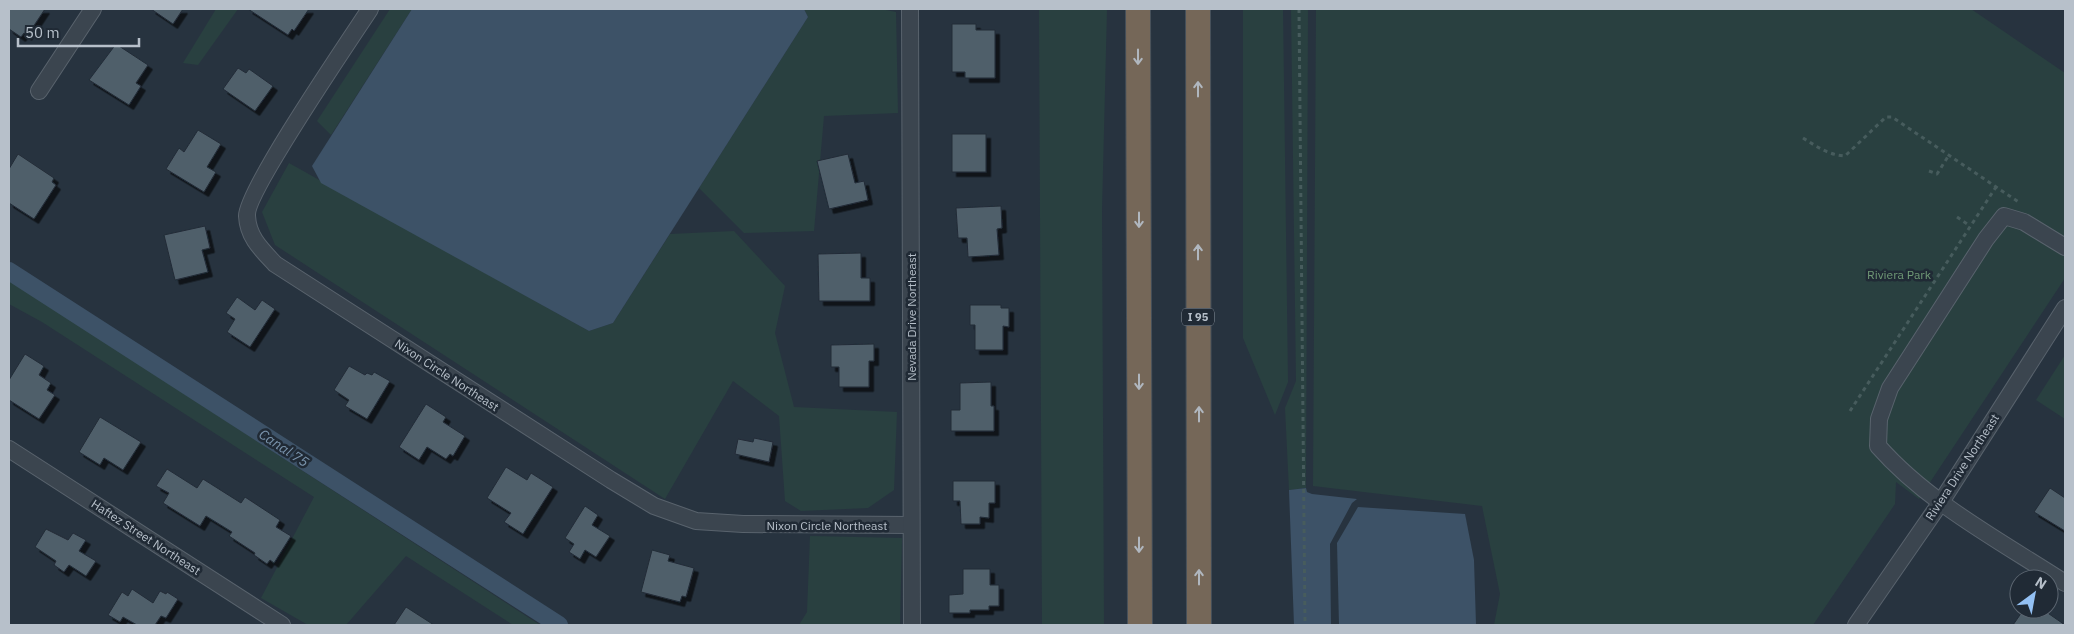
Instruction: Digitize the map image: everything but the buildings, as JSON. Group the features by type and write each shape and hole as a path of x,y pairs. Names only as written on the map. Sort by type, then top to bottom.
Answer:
{"highway":[{"path":"1138,9 1140,625"},
{"name":"I 95","path":"1198,9 1199,625"}],"street":[{"path":"39,90 92,9"},
{"name":"Nixon Circle Northeast","path":"370,9 263,176 246,214 253,240 274,264 654,506 696,521 911,525"},
{"name":"Nevada Drive Northeast","path":"910,9 912,625"},
{"path":"2065,247 2024,222 2004,216 1986,239 1890,388 1879,418 1878,446 1896,466 1941,502 2065,583"},
{"name":"Riviera Drive Northeast","path":"1856,625 1941,502 2065,308"},
{"name":"Haftez Street Northeast","path":"9,450 282,625"}],"path":[{"path":"1299,9 1304,625"},
{"path":"1803,138 1822,150 1836,156 1845,156 1886,117 1892,117 2027,208"},
{"path":"1929,171 1937,174 1949,155"},
{"path":"1850,411 1996,187"},
{"path":"1957,217 1970,226"}],"green space":[{"path":"216,9 238,9 198,65 183,63"},
{"path":"390,9 412,9 331,135 317,121"},
{"path":"804,9 881,9 896,12 898,113 824,116 814,231 744,233 699,188 808,17"},
{"path":"1039,9 1107,9 1102,210 1104,625 1042,625"},
{"path":"1243,9 1283,9 1288,382 1275,415 1243,338"},
{"path":"1291,9 1308,9 1306,488 1289,490 1285,408 1296,381"},
{"name":"Riviera Park","path":"1316,9 1971,9 2065,73 2065,278 1919,499 1896,482 1895,504 1813,625 1494,625 1500,594 1482,506 1313,486"},
{"path":"289,163 589,331 613,323 670,234 734,231 785,286 775,333 794,407 897,412 894,490 868,508 801,511 785,501 779,416 733,381 665,499 275,245 262,212"},
{"path":"9,280 540,625 513,625 406,556 346,625 308,625 261,598 314,497 42,322 9,304"},
{"path":"2065,355 2065,419 2036,400"},
{"path":"810,536 902,538 900,625 799,625 807,612"}],"water":[{"path":"412,9 804,9 808,17 613,323 589,331 321,183 312,166"},
{"path":"1306,488 1307,492 1312,494 1357,499 1352,503 1330,544 1331,625 1294,625 1289,490"},
{"path":"1358,507 1465,514 1474,560 1476,625 1339,625 1337,543"}],"waterway":[{"name":"Canal 75","path":"9,271 559,625"}]}
